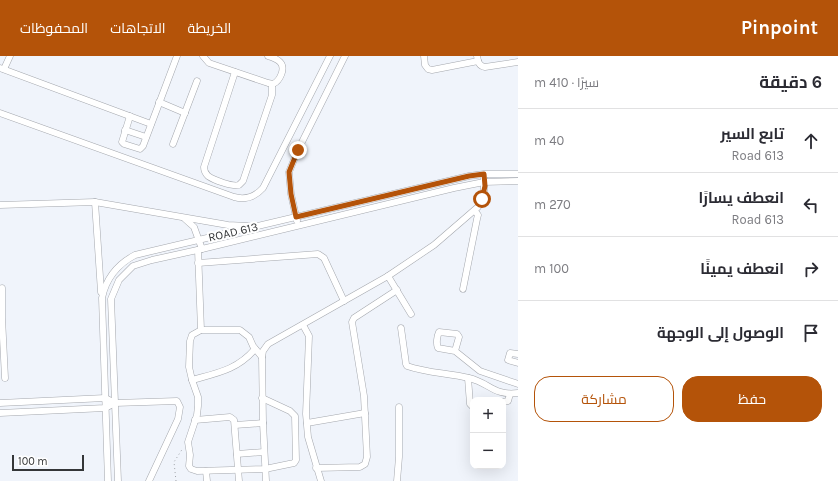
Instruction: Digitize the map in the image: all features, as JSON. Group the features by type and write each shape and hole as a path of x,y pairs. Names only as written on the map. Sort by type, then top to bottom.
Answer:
{"street":[{"path":"10,56 2,68 151,124"},
{"path":"130,116 122,141 124,144 140,149 177,56"},
{"path":"203,56 209,63 272,84 278,81 282,72 281,63 276,57 268,56"},
{"path":"0,112 234,196 246,198 253,196 263,188 330,56"},
{"path":"298,226 291,194 289,172 345,56"},
{"path":"424,56 425,65 428,69 432,70 477,58 481,67 485,68 518,62"},
{"path":"235,72 204,167 208,176 231,186 239,185 243,181 272,95 272,84"},
{"path":"173,144 197,81"},
{"path":"159,102 185,113"},
{"path":"125,130 146,137"},
{"path":"266,481 262,398 263,351 268,344 388,276 434,244 475,211 482,199 484,191 484,174"},
{"name":"ROAD 613","path":"108,481 102,298 104,288 112,273 126,260 135,255 469,176 484,174 518,174"},
{"name":"ROAD 613","path":"118,481 111,299 119,280 133,266 152,260 200,250 454,188 484,182 518,181"},
{"path":"0,205 95,202 228,225 255,226"},
{"path":"95,202 102,298"},
{"path":"463,289 478,215 475,211"},
{"path":"184,218 192,224 200,240 198,264 201,330"},
{"path":"198,264 318,254 324,258 344,301"},
{"path":"388,276 411,314"},
{"path":"2,288 1,318 5,378"},
{"path":"316,468 360,467 365,464 364,396 352,322 354,318 397,290"},
{"path":"303,325 308,336 306,414 308,437 321,481"},
{"path":"401,328 407,366 477,380 496,392 510,394 518,393"},
{"path":"262,357 255,349 249,337 240,330 201,330 195,333 190,341 188,361 198,401 198,410 188,445 190,455 189,466 191,469 195,471 265,469 290,465 296,460 294,416 290,411 262,398"},
{"path":"192,380 230,369 246,359 255,349"},
{"path":"455,351 480,371 518,384"},
{"path":"518,354 510,352 508,360 518,363"},
{"path":"468,378 470,404"},
{"path":"506,401 508,401 510,394"},
{"path":"0,403 105,398 115,403"},
{"path":"0,413 105,408 115,403 176,401 180,404 178,419 149,481"},
{"path":"397,481 399,457 399,407"},
{"path":"307,423 364,413"},
{"path":"195,420 230,418 234,420 239,481"},
{"path":"235,425 263,424"},
{"path":"237,454 264,452"},
{"path":"206,471 207,481"}],"path":[{"path":"176,481 174,462 185,445 188,445"}],"route":[{"path":"298,150 289,172 291,194 296,217 469,176 484,174 485,186 482,199"}]}
